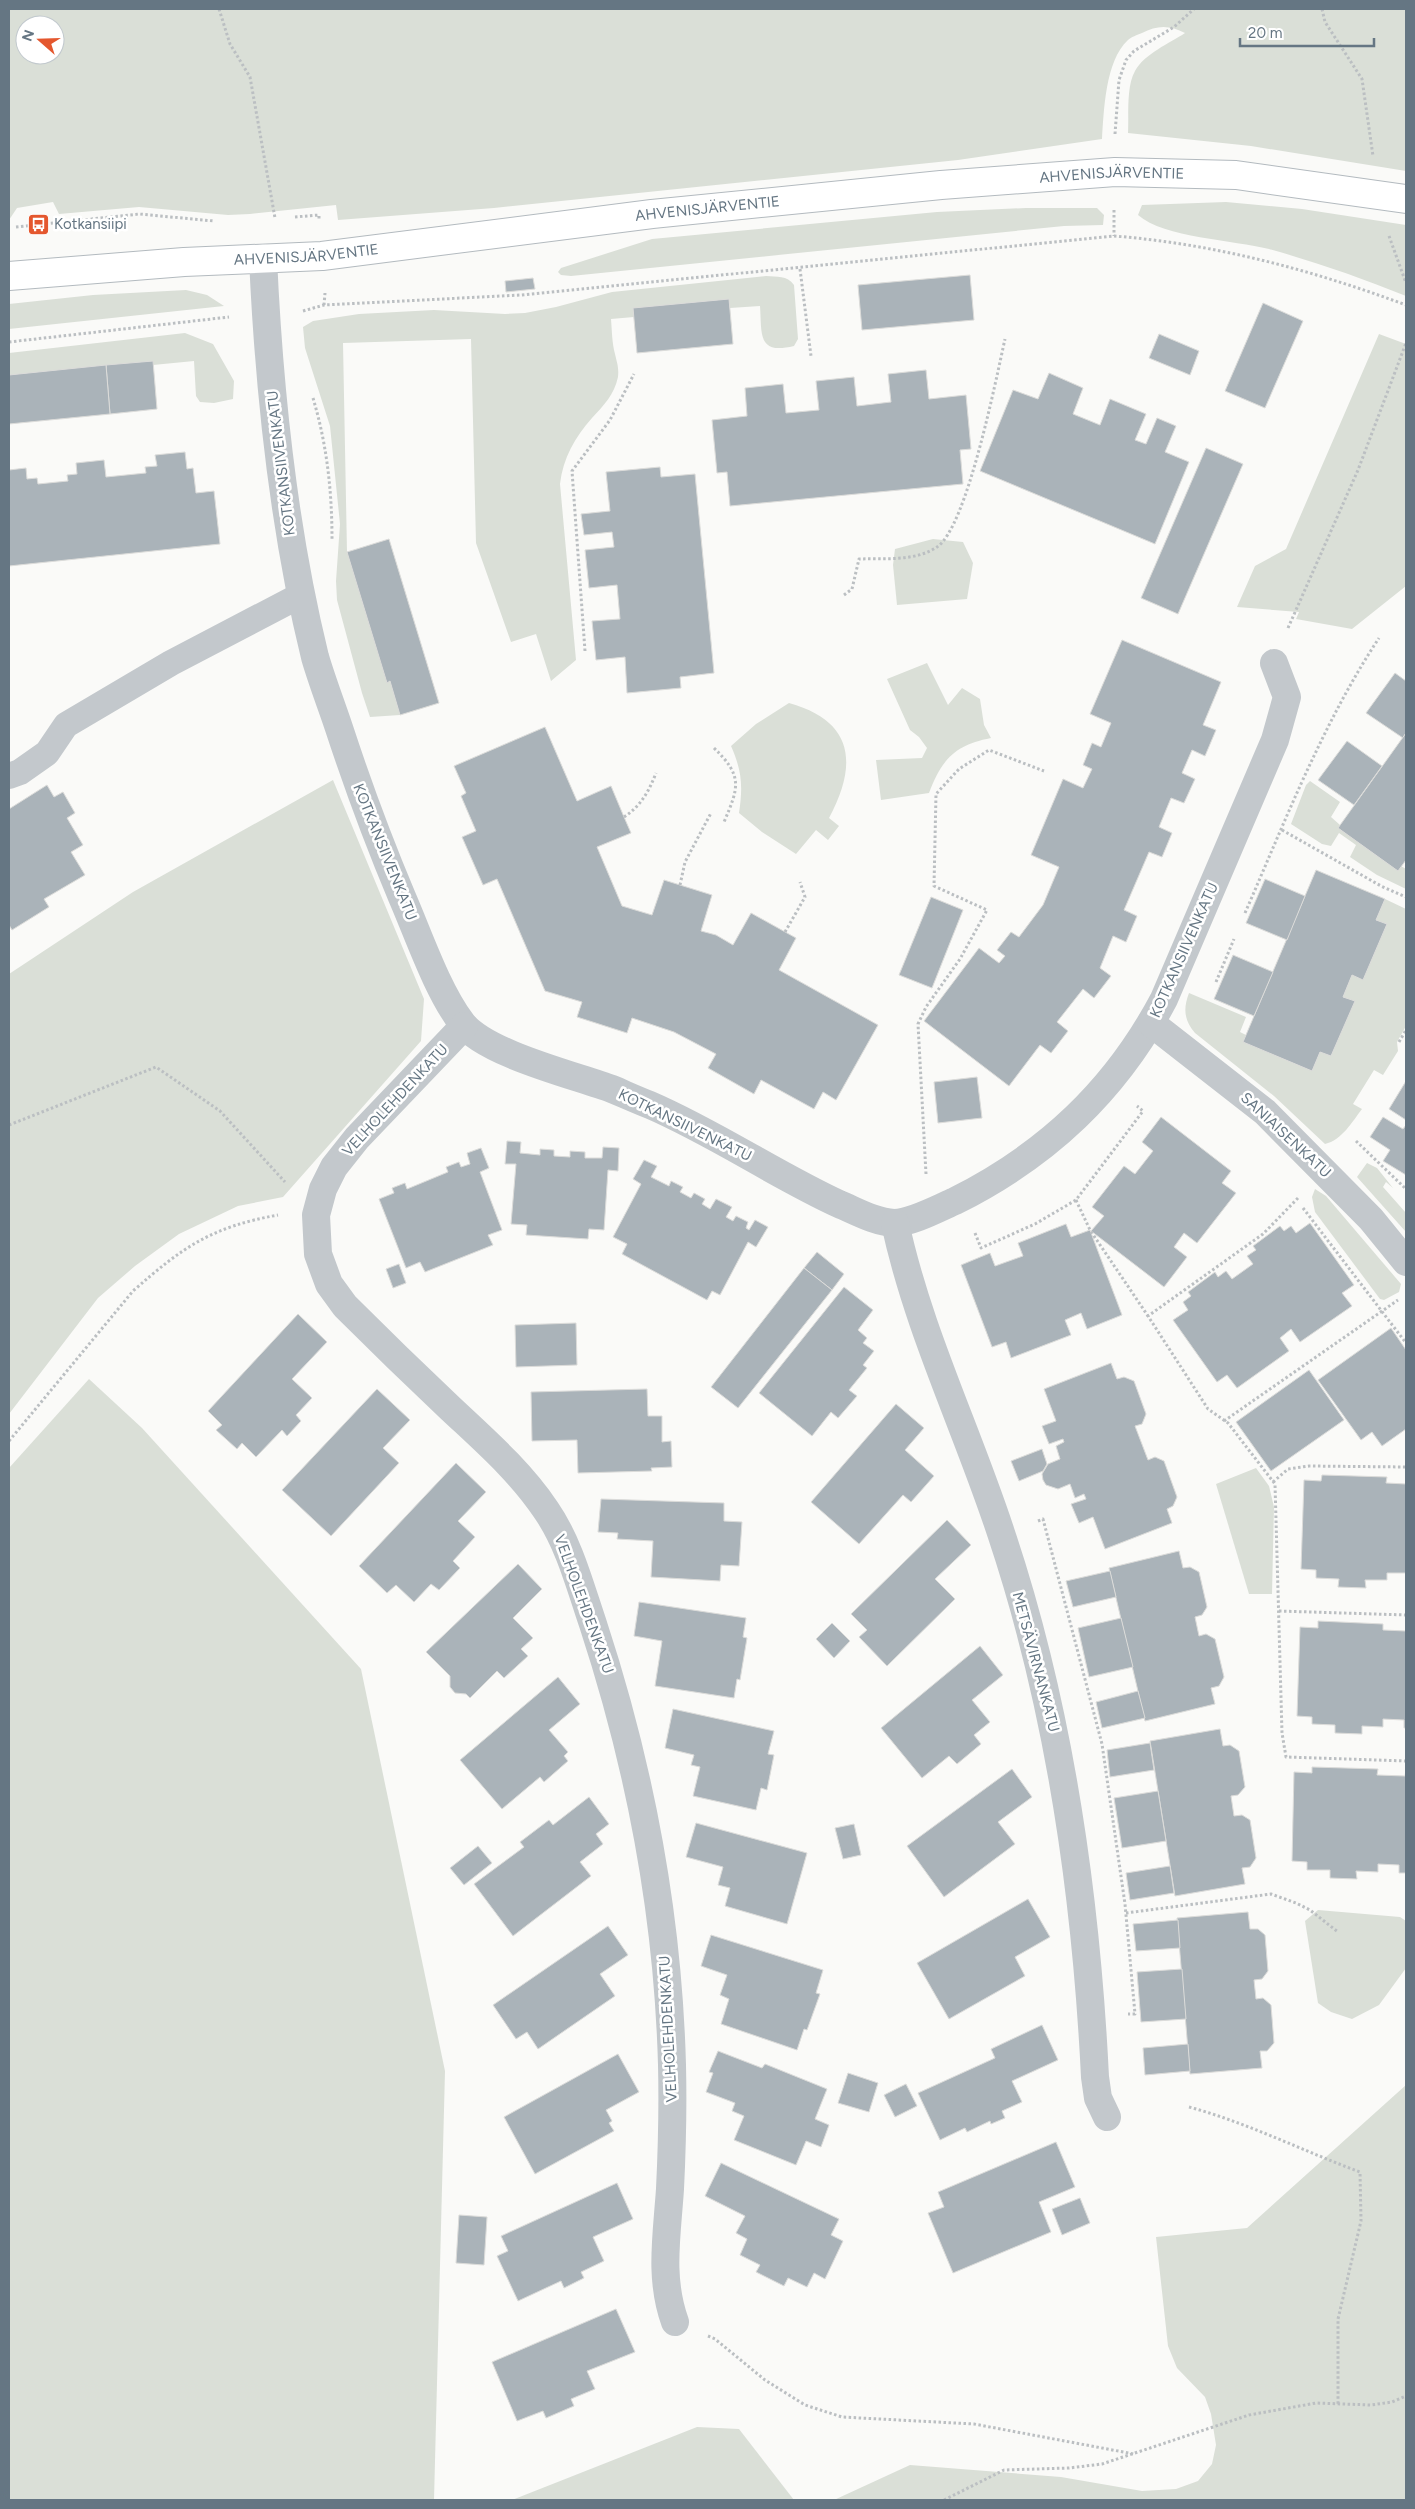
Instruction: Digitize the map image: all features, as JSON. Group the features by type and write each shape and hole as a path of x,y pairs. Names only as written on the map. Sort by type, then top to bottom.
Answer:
{"main road":[{"name":"AHVENISJÄRVENTIE","path":"9,276 116,267 322,256 652,214 855,193 1115,172 1236,174 1406,199"}],"street":[{"name":"KOTKANSIIVENKATU","path":"263,258 266,313 290,542 316,661 372,828 444,990 464,1026 481,1038 514,1055 612,1089 664,1111 825,1197 867,1216 895,1223 932,1212 985,1186 1044,1147 1074,1121 1108,1083 1152,1023 1275,740 1287,697 1274,663"},
{"name":"SANIAISENKATU","path":"1152,1023 1265,1112 1371,1219 1406,1262"},
{"name":"VELHOLEHDENKATU","path":"464,1026 357,1138 334,1167 323,1189 316,1215 318,1254 329,1284 344,1306 496,1451 534,1493 548,1512 566,1549 603,1656 633,1760 652,1864 667,1972 672,2067 672,2132 665,2275 667,2301 676,2322"},
{"name":"METSÄVIRNANKATU","path":"895,1223 905,1271 1002,1533 1056,1735 1074,1836 1083,1914 1096,2084 1098,2098 1107,2117"}],"lane":[{"path":"9,776 20,772 47,753 66,725 171,663 301,595"}],"path":[{"path":"219,9 230,44 250,77 275,218"},
{"path":"1114,236 1117,97 1121,69 1134,51 1174,27 1194,9"},
{"path":"1322,9 1325,22 1362,79 1379,194 1391,245 1406,283"},
{"path":"9,342 266,313 303,311 324,305 521,295 800,269 1114,236 1197,246 1264,260 1327,277 1406,305"},
{"path":"800,269 811,356"},
{"path":"300,318 303,311"},
{"path":"844,595 852,589 859,559 912,557 938,547 951,529 968,491 1005,339"},
{"path":"1274,663 1318,558 1358,470 1406,343"},
{"path":"585,651 572,471 610,420 634,374"},
{"path":"310,389 322,429 328,462 332,497 332,542"},
{"path":"1244,916 1329,725 1362,664 1379,638"},
{"path":"714,748 730,764 736,780 733,802 724,822"},
{"path":"926,1182 918,1024 926,1007 960,960 987,910 934,886 936,794 959,769 989,750 1044,771"},
{"path":"624,817 636,810 650,790 656,773"},
{"path":"680,885 684,862 711,813"},
{"path":"1282,830 1381,886 1406,897"},
{"path":"785,932 805,897 800,882"},
{"path":"1216,982 1236,933"},
{"path":"1399,1042 1406,1030"},
{"path":"9,1126 156,1067 220,1111 316,1215"},
{"path":"1356,1141 1406,1189"},
{"path":"1148,1316 1263,1234 1297,1199 1320,1166"},
{"path":"1297,1199 1406,1343"},
{"path":"1076,1200 1090,1230 1208,1409 1224,1421 1275,1484 1278,1506 1282,1733 1286,1757 1406,1761"},
{"path":"9,1441 133,1291 180,1252 219,1230 242,1222 278,1216 316,1215"},
{"path":"1224,1421 1400,1298"},
{"path":"1273,1482 1288,1469 1309,1466 1406,1467"},
{"path":"1279,1611 1406,1615"},
{"path":"1126,1913 1271,1894 1310,1910 1338,1932"},
{"path":"1188,2107 1226,2117 1304,2152 1360,2172 1361,2221 1338,2319 1338,2404"},
{"path":"676,2322 715,2339 765,2380 805,2405 842,2417 974,2424 1134,2454"},
{"path":"944,2500 1004,2470 1069,2468 1102,2464 1249,2415 1316,2403 1371,2405 1392,2402 1406,2396"}],"shaded area":[{"path":"9,9 1406,9 1406,171 1251,146 1128,133 1129,93 1135,71 1144,59 1185,33 1174,28 1164,27 1153,28 1132,37 1120,49 1110,73 1107,87 1102,139 958,160 494,208 338,220 336,205 228,215 139,207 59,214 53,202 17,208 9,220"},
{"path":"1226,202 1302,209 1406,225 1406,296 1287,254 1165,229 1150,223 1138,215 1142,205"},
{"path":"1026,208 1097,208 1104,215 1103,225 1064,226 571,276 561,275 558,272 561,268 652,239 937,212"},
{"path":"766,276 785,278 794,285 798,339 794,346 782,348 768,345 762,333 760,306 730,308 729,299 633,308 634,317 611,319 618,377 608,399 575,440 564,465 560,484 576,660 551,681 536,634 511,642 476,543 471,339 343,343 347,552 387,682 390,681 400,715 370,717 337,600 336,581 340,524 330,426 305,348 303,327 313,321 359,314 434,310 505,314 525,313 612,292"},
{"path":"186,290 207,295 224,306 9,329 9,304 93,295"},
{"path":"185,333 213,344 234,381 233,399 214,403 200,402 196,396 194,361 153,365 152,361 9,375 9,353"},
{"path":"1379,334 1406,344 1406,586 1352,629 1296,619 1299,612 1237,607 1255,566 1286,549"},
{"path":"933,539 963,542 973,563 967,599 897,605 893,565 895,549"},
{"path":"927,663 948,705 962,688 980,699 984,725 991,738 968,745 951,755 939,771 929,793 881,800 876,760 922,758 927,748 919,737 910,730 887,679"},
{"path":"789,703 811,711 827,721 838,733 844,747 846,763 844,780 829,818 839,826 828,840 816,830 796,854 762,832 739,813 741,779 731,746 756,724"},
{"path":"333,780 424,999 421,1041 283,1197 238,1206 179,1234 135,1266 98,1298 9,1414 9,974 133,892"},
{"path":"1310,781 1340,802 1331,817 1340,825 1338,828 1398,871 1401,866 1406,869 1406,889 1377,875 1350,857 1356,845 1339,833 1331,846 1322,844 1291,824 1306,785"},
{"path":"1385,899 1406,909 1406,1026 1397,1042 1398,1051 1383,1075 1374,1070 1353,1104 1362,1109 1342,1135 1325,1144 1274,1096 1195,1033 1187,1019 1185,1009 1187,999 1189,993 1246,1017 1240,1032 1246,1035 1244,1042 1312,1071 1320,1052 1331,1056 1354,1001 1343,997 1352,975 1363,979 1387,924 1376,920"},
{"path":"1367,1163 1377,1168 1393,1188 1386,1182 1383,1187 1406,1213 1406,1232 1357,1177"},
{"path":"1315,1189 1326,1196 1401,1284 1399,1292 1384,1300 1380,1299 1315,1212 1312,1197"},
{"path":"89,1379 142,1428 361,1669 445,2071 434,2500 9,2500 9,1468"},
{"path":"1256,1468 1269,1486 1274,1507 1272,1594 1249,1594 1216,1484"},
{"path":"1318,1910 1400,1917 1406,1921 1406,1968 1379,2005 1352,2019 1331,2012 1318,2003 1305,1921"},
{"path":"1406,2085 1406,2500 834,2500 910,2465 1061,2477 1142,2491 1176,2489 1198,2481 1212,2464 1216,2445 1211,2414 1205,2397 1177,2368 1168,2346 1156,2237 1247,2228"},
{"path":"697,2427 739,2429 794,2500 512,2500"}],"building":[{"path":"970,275 974,320 862,330 858,285"},
{"path":"533,278 535,289 506,292 505,281"},
{"path":"729,299 733,344 637,353 633,308"},
{"path":"1263,303 1303,321 1265,408 1225,391"},
{"path":"1159,334 1199,351 1190,375 1149,358"},
{"path":"153,361 157,409 110,414 106,365"},
{"path":"106,365 110,414 9,424 9,375"},
{"path":"926,370 929,399 966,395 971,449 960,450 963,484 730,506 727,472 717,473 712,420 747,416 745,388 783,384 786,413 819,410 816,381 854,377 857,406 891,402 888,374"},
{"path":"1049,373 1083,388 1073,414 1100,425 1110,399 1146,414 1135,440 1146,444 1157,418 1176,426 1165,452 1189,462 1155,544 980,471 1013,390 1038,399"},
{"path":"1206,448 1243,464 1178,614 1141,598"},
{"path":"185,452 187,469 193,468 196,493 214,491 220,544 9,566 9,470 26,468 27,479 37,478 38,484 68,481 67,475 77,474 76,463 104,460 106,477 146,473 145,467 157,466 155,455"},
{"path":"660,467 661,477 695,474 714,673 680,677 681,688 627,693 625,657 596,660 592,621 620,619 617,585 589,588 585,550 614,547 612,532 584,535 581,514 610,511 606,472"},
{"path":"389,539 439,703 400,715 390,681 387,683 347,552"},
{"path":"1122,640 1221,682 1203,725 1216,730 1205,756 1192,750 1182,773 1195,779 1184,803 1171,798 1159,827 1172,833 1162,857 1149,852 1124,910 1137,916 1126,942 1113,936 1100,968 1111,976 1094,998 1083,989 1057,1022 1068,1031 1051,1053 1040,1045 1009,1086 924,1021 979,948 999,963 1005,956 997,950 1011,932 1019,937 1043,905 1059,867 1031,855 1063,779 1083,788 1092,769 1083,765 1092,743 1101,747 1111,723 1090,714"},
{"path":"1395,673 1406,681 1406,733 1403,738 1366,713"},
{"path":"545,727 577,801 611,786 631,833 597,847 622,906 652,915 664,880 712,895 701,931 716,935 733,945 751,913 796,938 779,970 878,1025 836,1100 823,1092 814,1109 761,1080 754,1094 708,1068 716,1054 674,1032 632,1018 627,1033 577,1017 582,1002 545,991 497,879 483,885 462,837 476,831 461,796 466,793 454,766"},
{"path":"1406,733 1406,860 1398,871 1338,828"},
{"path":"1347,741 1382,766 1354,805 1318,780"},
{"path":"47,785 54,797 63,792 75,813 67,818 83,845 71,852 85,875 44,899 49,907 12,930 9,925 9,809"},
{"path":"1316,870 1385,899 1376,920 1387,924 1363,980 1352,975 1343,997 1355,1001 1331,1056 1320,1052 1312,1071 1243,1042"},
{"path":"1265,879 1305,896 1287,940 1246,923"},
{"path":"931,897 963,910 932,988 899,975"},
{"path":"1233,955 1273,972 1254,1016 1214,999"},
{"path":"977,1077 982,1118 938,1123 934,1082"},
{"path":"1406,1081 1406,1120 1389,1109"},
{"path":"1161,1117 1231,1171 1222,1183 1236,1193 1197,1243 1184,1233 1174,1247 1187,1257 1164,1287 1091,1231 1104,1216 1092,1207 1124,1166 1135,1174 1153,1151 1142,1142"},
{"path":"1383,1117 1403,1129 1406,1125 1406,1175 1383,1161 1390,1150 1370,1137"},
{"path":"507,1141 521,1142 520,1153 540,1155 540,1149 554,1150 554,1156 570,1157 570,1151 585,1152 585,1158 602,1158 603,1147 619,1148 618,1171 608,1170 604,1230 589,1229 588,1239 526,1235 527,1225 511,1224 516,1164 505,1164"},
{"path":"481,1148 489,1168 480,1172 502,1230 488,1235 493,1245 425,1272 420,1262 406,1268 379,1199 394,1193 392,1188 405,1183 407,1189 448,1172 446,1167 459,1162 461,1167 470,1164 467,1153"},
{"path":"644,1160 657,1166 651,1177 669,1186 671,1181 683,1187 680,1192 691,1198 694,1193 705,1199 702,1204 710,1209 716,1199 732,1207 726,1217 733,1221 736,1216 748,1222 746,1228 749,1230 755,1220 768,1227 756,1247 748,1242 720,1295 712,1291 707,1300 622,1254 627,1244 613,1237 641,1184 633,1179"},
{"path":"1310,1223 1354,1285 1342,1293 1352,1306 1300,1342 1291,1329 1280,1338 1289,1351 1237,1388 1227,1375 1217,1382 1173,1320 1188,1310 1183,1302 1191,1296 1188,1292 1215,1272 1218,1277 1226,1271 1232,1279 1253,1264 1247,1256 1256,1250 1253,1246 1280,1226 1284,1231 1291,1226 1296,1233"},
{"path":"1066,1224 1071,1237 1090,1230 1122,1315 1087,1329 1081,1313 1065,1320 1071,1335 1011,1358 1006,1342 992,1347 961,1265 990,1253 995,1266 1023,1256 1018,1243"},
{"path":"817,1252 844,1274 832,1290 804,1268"},
{"path":"399,1264 406,1283 393,1288 386,1269"},
{"path":"804,1268 832,1290 738,1408 711,1387"},
{"path":"844,1287 873,1310 858,1330 867,1338 863,1343 874,1351 863,1365 867,1368 849,1390 857,1396 838,1418 831,1412 812,1436 759,1393"},
{"path":"298,1314 327,1342 292,1379 312,1398 296,1415 301,1421 287,1436 282,1430 256,1457 242,1443 237,1449 216,1430 222,1425 208,1411"},
{"path":"576,1323 577,1365 516,1367 515,1325"},
{"path":"1391,1328 1406,1350 1406,1429 1382,1446 1372,1432 1361,1440 1318,1380"},
{"path":"1111,1363 1117,1379 1124,1377 1134,1381 1146,1414 1142,1424 1135,1426 1148,1460 1155,1457 1164,1461 1177,1497 1173,1506 1167,1509 1172,1523 1105,1549 1093,1517 1079,1523 1071,1504 1086,1499 1084,1494 1075,1498 1070,1484 1058,1489 1046,1485 1043,1480 1042,1474 1048,1464 1060,1459 1056,1446 1064,1442 1063,1439 1049,1444 1042,1426 1056,1421 1044,1389"},
{"path":"1309,1370 1344,1420 1271,1471 1236,1422"},
{"path":"377,1389 410,1420 383,1448 399,1463 331,1536 282,1490"},
{"path":"647,1389 648,1416 662,1416 662,1442 671,1441 672,1467 651,1468 652,1471 578,1473 577,1440 532,1441 531,1392"},
{"path":"896,1404 924,1428 905,1450 934,1476 911,1502 903,1495 859,1544 811,1502"},
{"path":"1042,1449 1047,1464 1043,1471 1019,1481 1011,1461"},
{"path":"456,1463 486,1492 458,1521 475,1537 453,1561 460,1568 439,1590 431,1584 414,1602 396,1585 387,1593 359,1566"},
{"path":"1322,1475 1387,1477 1386,1483 1406,1484 1406,1573 1387,1573 1387,1580 1365,1580 1366,1588 1338,1587 1339,1579 1316,1578 1316,1570 1301,1569 1304,1480 1321,1481"},
{"path":"601,1499 724,1503 724,1521 742,1522 739,1566 721,1565 720,1581 651,1577 653,1541 617,1539 618,1533 598,1532"},
{"path":"947,1520 971,1545 935,1579 955,1599 887,1666 859,1637 867,1630 851,1614"},
{"path":"1179,1551 1183,1568 1190,1567 1199,1572 1207,1607 1202,1615 1195,1617 1199,1636 1206,1634 1215,1639 1224,1677 1219,1686 1211,1688 1215,1704 1145,1721 1109,1568"},
{"path":"518,1564 542,1589 513,1618 533,1638 521,1649 528,1656 504,1678 497,1671 470,1698 466,1694 455,1693 450,1687 450,1676 426,1652"},
{"path":"1110,1571 1116,1597 1073,1607 1066,1581"},
{"path":"639,1602 746,1618 743,1637 747,1638 740,1680 737,1679 734,1698 655,1686 662,1641 634,1636"},
{"path":"1121,1618 1133,1667 1089,1677 1078,1628"},
{"path":"1318,1621 1383,1624 1383,1630 1406,1631 1406,1728 1404,1728 1404,1720 1383,1719 1383,1727 1362,1726 1362,1734 1335,1733 1335,1725 1312,1724 1312,1717 1297,1716 1300,1627 1318,1628"},
{"path":"832,1623 850,1641 834,1658 816,1639"},
{"path":"980,1646 1003,1675 972,1700 990,1722 974,1735 981,1744 957,1764 949,1756 922,1778 881,1728"},
{"path":"558,1677 580,1704 549,1730 568,1752 564,1756 568,1761 544,1782 540,1777 502,1809 460,1760"},
{"path":"1138,1691 1145,1718 1102,1728 1096,1702"},
{"path":"673,1709 774,1731 768,1754 774,1755 767,1790 761,1788 756,1810 693,1796 700,1767 691,1765 694,1755 665,1748"},
{"path":"1220,1729 1223,1746 1230,1745 1239,1751 1245,1787 1238,1795 1231,1796 1234,1816 1242,1815 1250,1820 1256,1858 1250,1867 1242,1868 1245,1884 1175,1896 1150,1741"},
{"path":"1150,1743 1154,1770 1110,1777 1107,1750"},
{"path":"1312,1767 1378,1769 1377,1775 1405,1776 1406,1770 1406,1873 1399,1873 1399,1865 1378,1864 1378,1872 1356,1871 1357,1879 1330,1878 1330,1870 1307,1870 1307,1862 1292,1861 1294,1772 1312,1773"},
{"path":"1012,1769 1032,1797 998,1822 1015,1844 944,1897 907,1846"},
{"path":"1158,1791 1166,1841 1122,1848 1114,1798"},
{"path":"589,1797 609,1824 596,1834 603,1844 580,1862 591,1876 513,1936 474,1884 524,1847 520,1842 549,1820 553,1825"},
{"path":"696,1823 807,1853 787,1924 725,1906 730,1888 718,1885 723,1867 686,1857"},
{"path":"854,1824 861,1855 843,1859 835,1828"},
{"path":"478,1846 492,1863 464,1885 450,1868"},
{"path":"1170,1866 1174,1893 1130,1900 1126,1873"},
{"path":"1028,1899 1050,1937 1015,1957 1025,1976 949,2019 917,1963"},
{"path":"1248,1912 1250,1929 1258,1929 1265,1935 1268,1971 1262,1979 1254,1980 1256,1999 1263,1998 1271,2005 1274,2043 1267,2051 1260,2051 1262,2068 1190,2074 1177,1918"},
{"path":"1178,1920 1180,1948 1136,1951 1133,1924"},
{"path":"608,1926 628,1955 600,1974 615,1996 538,2049 527,2032 516,2039 493,2005"},
{"path":"711,1935 823,1970 816,1993 820,1994 807,2030 804,2029 797,2050 721,2024 729,1999 720,1995 727,1975 701,1966"},
{"path":"1182,1969 1186,2019 1141,2022 1137,1972"},
{"path":"1042,2025 1058,2060 1012,2081 1022,2102 1002,2111 1005,2118 991,2124 990,2121 967,2132 965,2128 940,2140 918,2093 995,2058 991,2049"},
{"path":"1188,2044 1190,2071 1145,2075 1143,2048"},
{"path":"718,2051 762,2068 765,2064 827,2089 815,2119 829,2125 821,2147 806,2141 796,2165 734,2140 744,2116 732,2111 735,2103 706,2092 713,2073 709,2072"},
{"path":"618,2054 639,2092 606,2110 612,2121 609,2123 614,2131 535,2174 504,2117"},
{"path":"848,2073 878,2083 869,2112 838,2103"},
{"path":"906,2084 917,2106 895,2117 884,2095"},
{"path":"1056,2142 1075,2187 1039,2202 1051,2232 953,2273 928,2213 944,2207 938,2192"},
{"path":"721,2163 839,2219 831,2235 843,2241 825,2279 814,2273 807,2287 788,2278 784,2286 756,2272 760,2265 740,2255 747,2239 736,2233 745,2216 705,2196"},
{"path":"617,2183 633,2219 593,2237 604,2261 581,2272 584,2278 564,2288 561,2281 518,2301 497,2256 508,2251 501,2236"},
{"path":"1080,2198 1090,2223 1062,2235 1052,2209"},
{"path":"459,2215 487,2217 484,2265 456,2263"},
{"path":"616,2309 635,2352 587,2371 595,2389 571,2399 574,2406 546,2418 543,2411 517,2421 492,2362"}],"place":[{"name":"Kotkansiipi","path":"38,224"}]}
